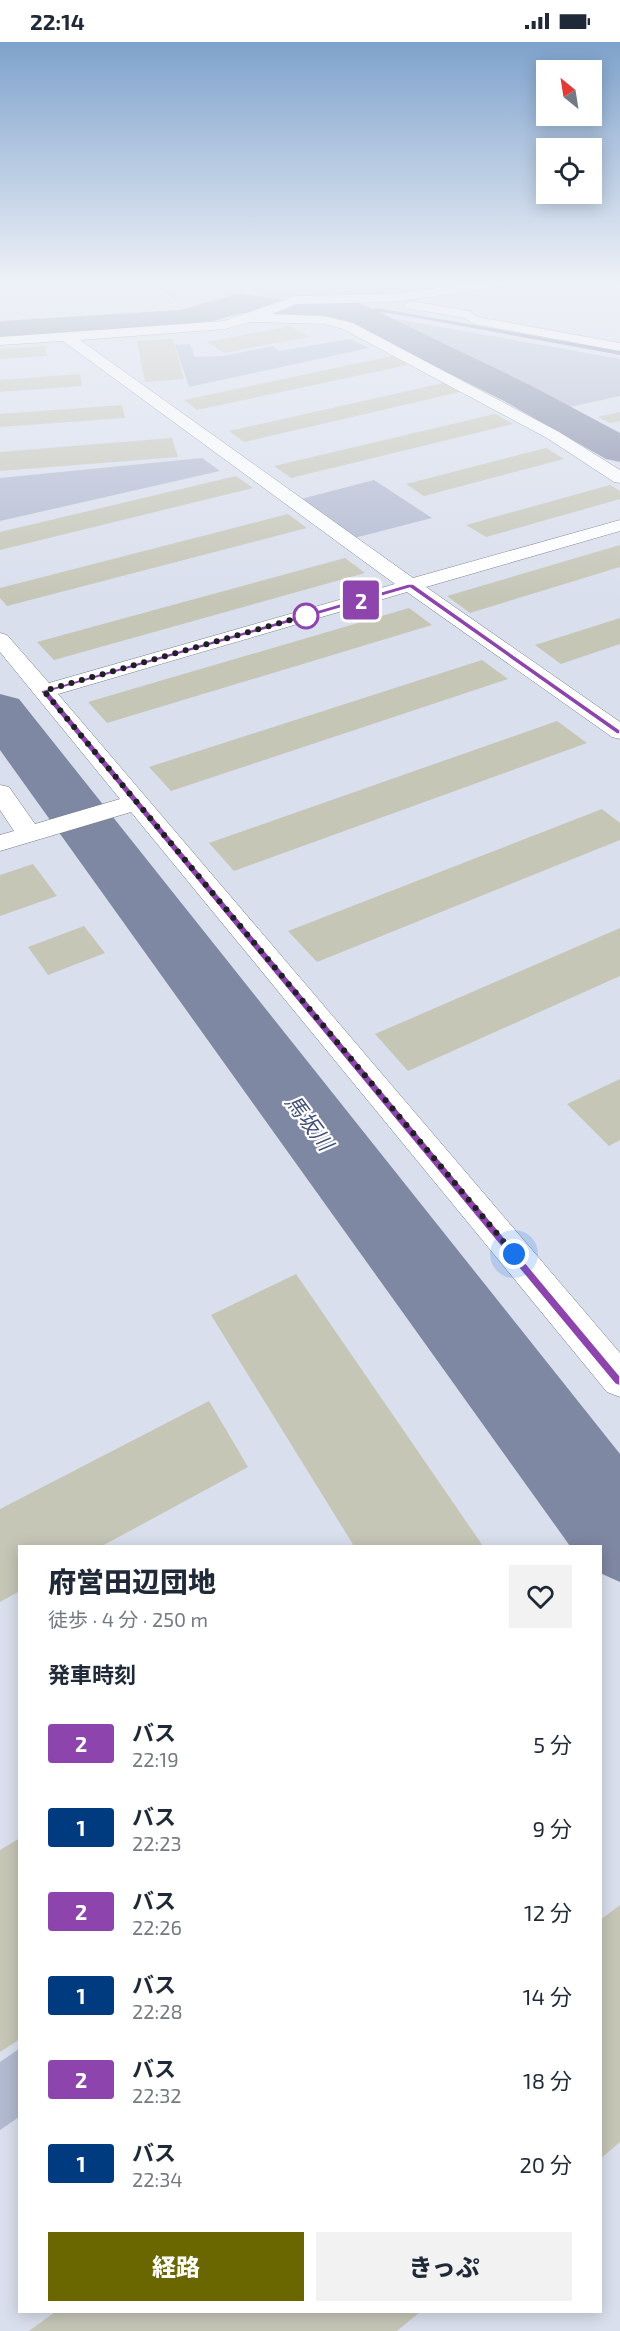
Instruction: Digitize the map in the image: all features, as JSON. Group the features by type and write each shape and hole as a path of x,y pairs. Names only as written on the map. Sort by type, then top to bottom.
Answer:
{"street":[{"path":"136,387 411,586 620,732"},
{"path":"462,387 553,435 620,478"},
{"path":"44,691 620,525"},
{"path":"0,639 44,691 129,804 620,1380"},
{"path":"0,792 30,835"},
{"path":"0,843 129,804"}],"shaded area":[{"path":"528,387 620,387 620,396 570,407"},
{"path":"202,458 220,471 0,521 0,478"},
{"path":"374,480 432,518 354,538 301,499"},
{"path":"18,2050 18,2118 0,2130 0,2062"}],"building":[{"path":"0,387 71,387 0,392"},
{"path":"246,387 306,387 197,410 184,400"},
{"path":"426,387 450,387 460,392 244,442 229,431"},
{"path":"122,405 125,418 0,427 0,414"},
{"path":"620,412 620,421 610,423 598,417"},
{"path":"495,414 513,424 291,478 274,466"},
{"path":"172,438 178,457 0,471 0,452"},
{"path":"546,448 564,459 424,496 406,484"},
{"path":"236,476 253,488 0,550 0,532"},
{"path":"610,485 620,491 620,499 486,537 466,525"},
{"path":"288,514 307,528 7,606 0,598 0,588"},
{"path":"620,545 620,567 470,613 447,596"},
{"path":"345,558 365,573 54,660 37,642"},
{"path":"409,608 432,625 107,723 88,702"},
{"path":"620,618 620,644 561,664 535,645"},
{"path":"482,660 508,679 171,791 149,767"},
{"path":"557,721 587,743 234,871 209,843"},
{"path":"602,809 620,823 620,840 317,962 288,931"},
{"path":"33,864 57,896 0,916 0,875"},
{"path":"84,926 105,953 48,975 28,947"},
{"path":"620,928 620,976 408,1071 375,1034"},
{"path":"620,1079 620,1140 609,1146 567,1104"},
{"path":"296,1274 482,1545 353,1545 211,1315"},
{"path":"209,1401 248,1467 104,1545 18,1545 18,1592 0,1602 0,1509"},
{"path":"18,1839 18,2040 0,2052 0,1850"},
{"path":"620,1905 620,2142 602,2157 602,1918"},
{"path":"54,2313 419,2313 397,2331 29,2331"}],"waterway":[{"path":"504,387 620,450"},
{"name":"馬坂川","path":"0,711 620,1533"}],"bus line":[{"name":"2","path":"620,732 411,586 44,691 620,1380"}],"route":[{"path":"306,616 308,615 44,691 514,1254"}]}
